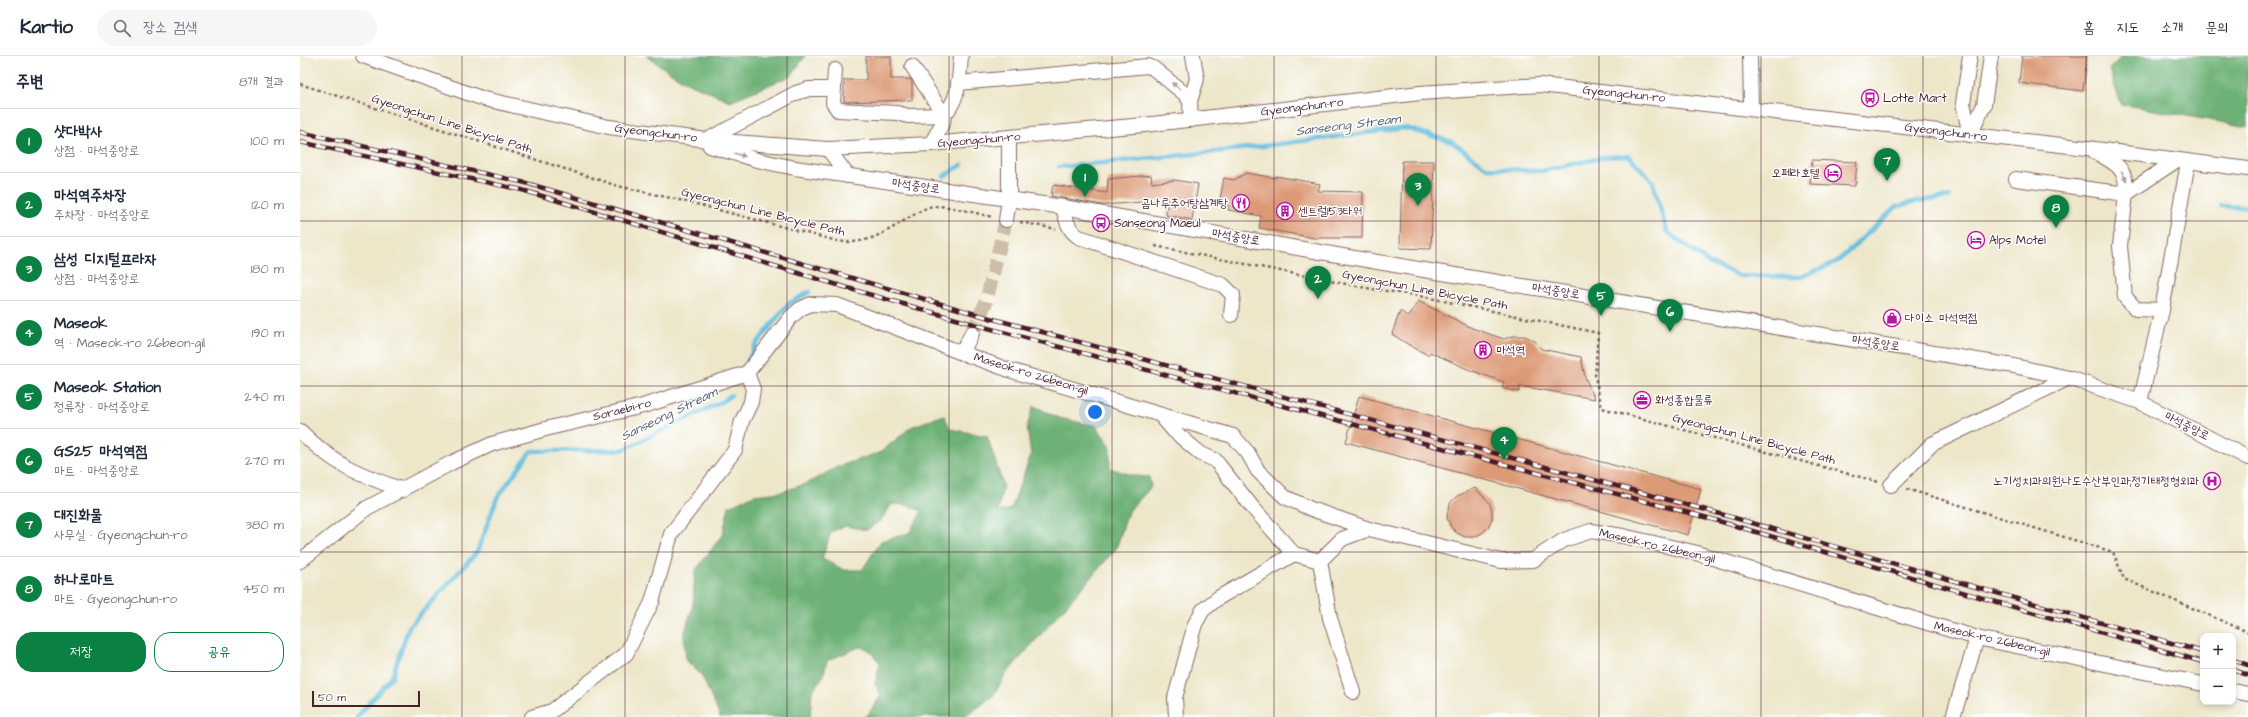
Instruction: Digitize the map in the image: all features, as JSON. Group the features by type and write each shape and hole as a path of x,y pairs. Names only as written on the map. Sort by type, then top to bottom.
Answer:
{"street":[{"name":"Gyeongchun-ro","path":"363,56 416,76 515,108 609,127 676,136 828,150 1009,138 1191,120 1420,93 1540,85 1752,108 2248,169"},
{"path":"931,144 943,118 953,105 958,83 961,56"},
{"path":"1191,120 1190,101 1197,79 1193,56"},
{"path":"1750,56 1752,108"},
{"path":"1970,56 1963,103 1970,135"},
{"path":"1970,135 1984,105 1991,56"},
{"path":"958,83 1126,60 1142,66 1153,68 1185,94 1190,101"},
{"path":"912,66 943,118"},
{"path":"835,70 834,106 843,111 892,113 908,116 943,118"},
{"path":"707,140 803,90 834,89"},
{"name":"마석중앙로","path":"676,136 757,160 848,176 1063,207 1426,270 2014,366 2069,378 2140,402 2248,458"},
{"path":"1006,220 1009,200 1009,138"},
{"path":"2087,148 2111,160 2121,169 2127,180 2120,246 2125,297 2136,309 2162,310"},
{"path":"828,150 848,176"},
{"path":"2016,179 2126,194 2182,161"},
{"path":"2140,402 2162,310 2182,161"},
{"path":"1063,207 1071,231 1078,237 1223,285 1233,295 1231,315"},
{"path":"536,717 552,711 626,654 652,602 671,534 735,450 742,420 752,402 753,389 747,373 791,317 800,309 812,304 823,303 837,305 962,353 972,333"},
{"name":"Maseok-ro 26beon-gil","path":"962,353 1009,370 1092,393 1161,416 1233,436 1248,453 1258,471 1285,497 1311,509 1369,529 1501,561 1533,560 1564,540 1591,531 1623,536 1693,552 1977,638 2200,683"},
{"name":"Soraebi-ro","path":"300,561 367,508 451,463 492,444 549,428 643,406 747,373"},
{"path":"1891,485 1932,444 2069,378"},
{"path":"1161,416 1174,431 1201,454 1215,460 1253,508 1294,554 1320,561"},
{"path":"300,431 320,451 354,472 403,490"},
{"path":"1320,561 1342,539 1369,529"},
{"path":"1176,717 1177,690 1195,624 1203,610 1218,598 1294,554"},
{"path":"1320,561 1330,618 1353,692"},
{"path":"1953,717 1977,638"},
{"path":"2236,691 2248,694"}],"path":[{"name":"Gyeongchun Line Bicycle Path","path":"300,84 618,186 688,202 849,244 868,241 924,209 934,206 1071,231"},
{"name":"Gyeongchun Line Bicycle Path","path":"1148,245 1366,288 1420,296 1598,333 1595,377 1602,408 1891,485 2113,552 2124,579 2248,632"}],"green space":[{"path":"646,56 805,56 791,76 730,101 682,80"},
{"path":"2122,56 2248,56 2248,127 2121,104 2109,69"},
{"path":"1034,406 1059,418 1096,426 1110,445 1110,468 1134,476 1149,477 1151,487 1128,512 1116,549 1006,674 993,696 965,717 864,717 868,715 881,695 875,684 880,663 868,649 859,647 827,661 823,677 812,691 810,717 720,717 702,676 686,660 684,635 693,605 695,571 723,534 729,506 754,495 781,492 808,483 837,467 881,452 911,427 944,415 950,429 987,436 1003,485 998,512 1011,509 1031,455 1027,426","holes":["892,504 907,505 922,511 909,533 881,541 862,570 844,570 822,559 831,532 845,526 867,530 881,520"]}],"building":[{"path":"866,56 891,56 891,79 910,79 912,82 912,100 844,102 844,80 866,80"},
{"path":"2022,56 2087,56 2083,91 2019,83"},
{"name":"오페라호텔","path":"1812,160 1857,162 1855,186 1810,184"},
{"path":"1402,161 1434,161 1431,249 1400,248"},
{"path":"1246,173 1276,178 1276,176 1320,184 1318,191 1363,192 1362,238 1315,238 1259,228 1261,216 1228,210 1229,206 1219,204 1224,178 1234,180"},
{"path":"1151,175 1152,183 1175,180 1198,184 1192,220 1166,215 1168,200 1103,205 1051,196 1053,185 1107,193 1108,179"},
{"name":"마석역","path":"1418,301 1472,328 1504,339 1513,336 1525,336 1535,341 1541,349 1581,357 1585,377 1595,399 1520,386 1519,392 1502,388 1504,382 1470,370 1430,352 1428,355 1409,345 1392,334 1400,311 1409,317"},
{"path":"1359,396 1701,489 1688,535 1346,442"},
{"path":"1475,488 1489,502 1492,511 1492,519 1488,527 1482,533 1474,537 1465,537 1457,533 1451,527 1447,518 1448,510 1451,502 1457,496"}],"waterway":[{"name":"Sanseong Stream","path":"1059,167 1215,152 1406,128 1452,142 1487,168 1542,171 1605,157 1629,156 1653,182 1667,232 1709,263 1741,276 1801,277 1838,261 1896,207 1913,202 1950,197"},
{"name":"Sanseong Stream","path":"944,176 962,165"},
{"name":"Sanseong Stream","path":"2221,206 2248,207"},
{"name":"Sanseong Stream","path":"748,361 755,346 788,304 809,292"},
{"name":"Sanseong Stream","path":"357,717 392,677 409,627 477,552 497,498 531,451 622,450 721,402 731,395"}],"tunnel":[{"path":"972,333 986,302 1006,220"}],"railway":[{"path":"300,132 526,183 986,317 1710,511 2200,651"},
{"path":"300,142 522,190 861,292 984,327 1708,518 2200,661"},
{"path":"2236,661 2248,665"},
{"path":"2236,671 2248,675"}],"place":[{"name":"Lotte Mart","path":"1870,98"},
{"name":"오페라호텔","path":"1833,173"},
{"name":"대진화물","path":"1887,181"},
{"name":"샷다박사","path":"1085,197"},
{"name":"곰나루추어탕삼계탕","path":"1241,203"},
{"name":"삼성 디지털프라자","path":"1418,206"},
{"name":"센트럴153타워","path":"1285,211"},
{"name":"Sanseong Maeul","path":"1101,223"},
{"name":"하나로마트","path":"2056,228"},
{"name":"Alps Motel","path":"1976,240"},
{"name":"마석역주차장","path":"1318,299"},
{"name":"Maseok Station","path":"1601,316"},
{"name":"다이소 마석역점","path":"1892,318"},
{"name":"GS25 마석역점","path":"1670,332"},
{"name":"마석역","path":"1483,350"},
{"name":"화성종합물류","path":"1642,400"},
{"name":"Maseok","path":"1504,460"},
{"name":"노기성치과의원;나도수산부인과;정기태정형외과","path":"2212,481"}]}
